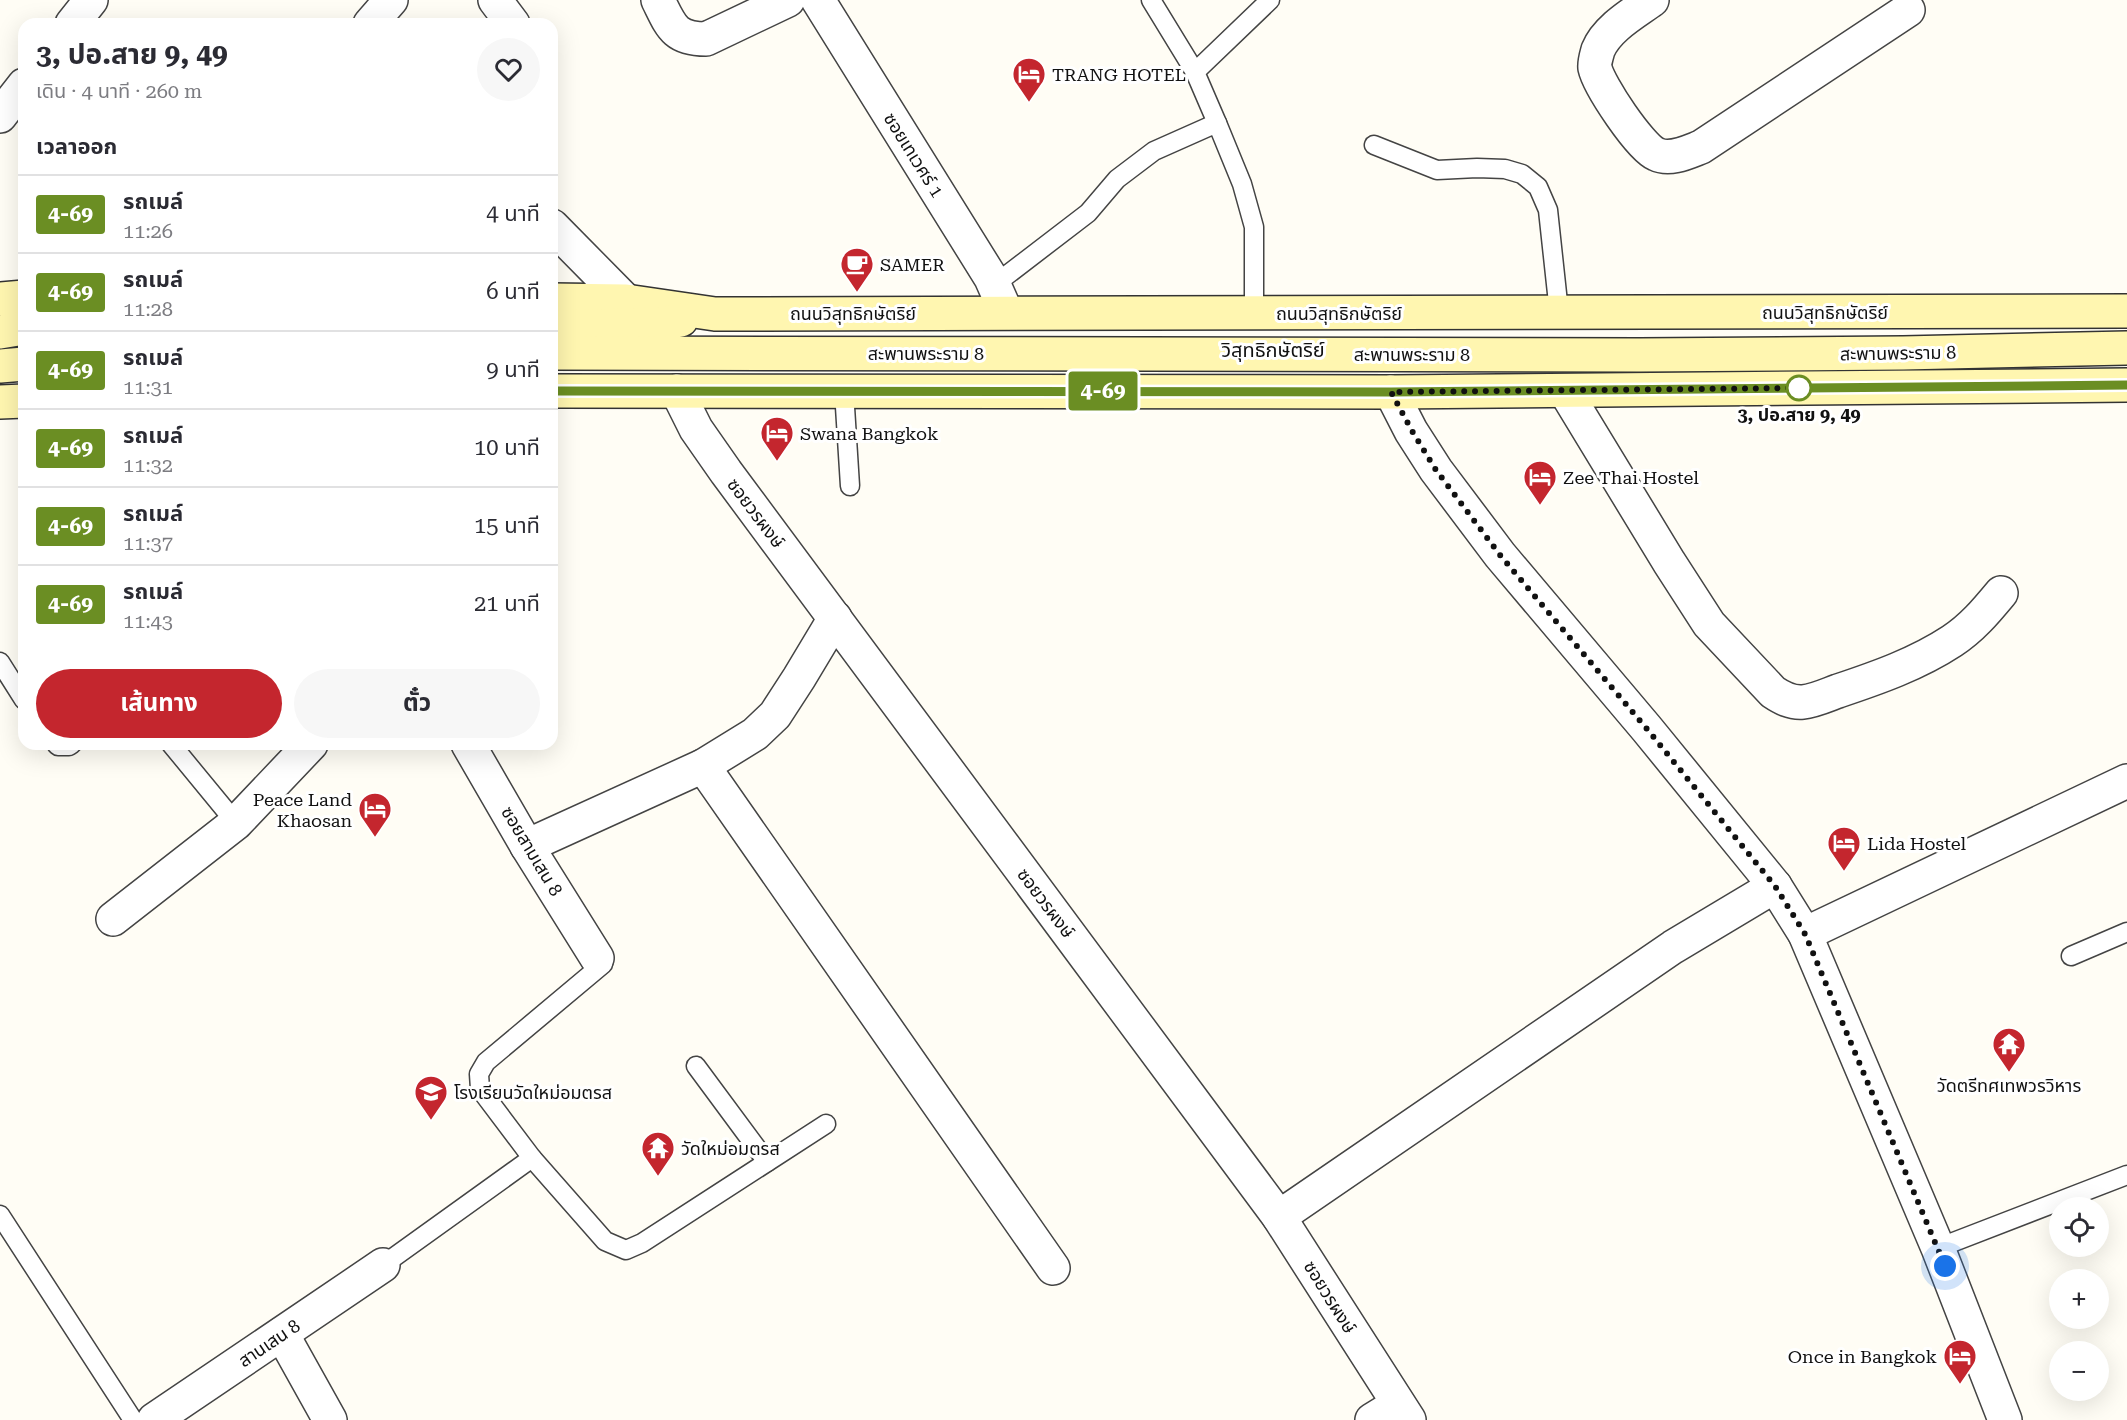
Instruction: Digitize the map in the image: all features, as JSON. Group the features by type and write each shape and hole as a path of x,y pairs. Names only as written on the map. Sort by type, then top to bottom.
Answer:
{"main road":[{"path":"0,299 18,298"},
{"name":"ถนนวิสุทธิกษัตริย์","path":"558,300 626,301 715,314 1000,299 1254,313 2127,311"},
{"path":"558,327 658,324 715,314"},
{"path":"0,332 18,329"},
{"name":"สะพานพระราม 8","path":"558,353 1640,355 2127,348"},
{"path":"0,366 18,364"},
{"path":"558,391 1391,392 2127,386"},
{"path":"0,402 18,401"}],"street":[{"path":"77,18 91,0"},
{"path":"375,18 391,0"},
{"path":"495,0 508,18"},
{"path":"658,0 676,32 691,39 706,39 788,0"},
{"name":"ซอยเทเวศร์ 1","path":"819,0 1000,299"},
{"path":"1652,0 1605,37 1598,51 1595,67 1609,98 1644,143 1657,154 1677,156 1701,147 1908,10"},
{"path":"0,116 18,93"},
{"path":"558,232 626,301"},
{"name":"ซอยวรผงษ์","path":"677,391 696,429 714,455 1280,1217 1393,1415"},
{"path":"1565,391 1709,624 1773,692 1783,699 1804,702 1910,664 1953,641 1981,618 2001,593"},
{"path":"1391,392 1436,470 1500,555 1647,729 1775,886 1805,934 1938,1248 1993,1415"},
{"path":"527,846 703,766 755,734 775,715 800,678 834,618"},
{"path":"113,919 236,823 305,750"},
{"name":"ซอยสามเสน 8","path":"471,750 527,846 597,958"},
{"path":"703,766 1053,1268"},
{"path":"1805,934 2127,781"},
{"path":"1280,1217 1673,947 1775,886"},
{"name":"สานเสน 8","path":"154,1420 383,1265"},
{"path":"282,1334 330,1420"}],"lane":[{"path":"1151,0 1195,72 1242,184 1254,226 1254,313"},
{"path":"1195,72 1270,0"},
{"path":"1000,299 1088,213 1117,179 1154,151 1217,123"},
{"path":"1374,145 1437,170 1505,169 1522,174 1538,187 1548,210 1559,312"},
{"path":"844,391 850,486"},
{"path":"0,662 18,690"},
{"path":"176,750 236,823"},
{"path":"2071,956 2127,932"},
{"path":"597,958 603,964 486,1062 479,1074 480,1089 532,1158 605,1241 626,1250 642,1243 826,1124"},
{"path":"696,1066 767,1162"},
{"path":"383,1265 532,1158"},
{"path":"1938,1248 2127,1175"},
{"path":"0,1215 133,1420"}],"bus line":[{"name":"4-69","path":"558,391 1391,392 2127,385"}],"place":[{"name":"TRANG HOTEL","path":"1029,103"},
{"name":"SAMER","path":"857,293"},
{"name":"3, ปอ.สาย 9, 49","path":"1799,388"},
{"name":"Swana Bangkok","path":"777,462"},
{"name":"Zee Thai Hostel","path":"1540,506"},
{"name":"Peace Land Khaosan","path":"375,838"},
{"name":"Lida Hostel","path":"1844,872"},
{"name":"วัดตรีทศเทพวรวิหาร","path":"2009,1073"},
{"name":"โรงเรียนวัดใหม่อมตรส","path":"431,1121"},
{"name":"วัดใหม่อมตรส","path":"658,1177"},
{"name":"Once in Bangkok","path":"1960,1385"}],"district":[{"name":"วิสุทธิกษัตริย์","path":"1273,350"}],"route":[{"path":"1799,388 1391,392 1436,470 1500,555 1647,729 1775,886 1805,934 1945,1266"}]}
